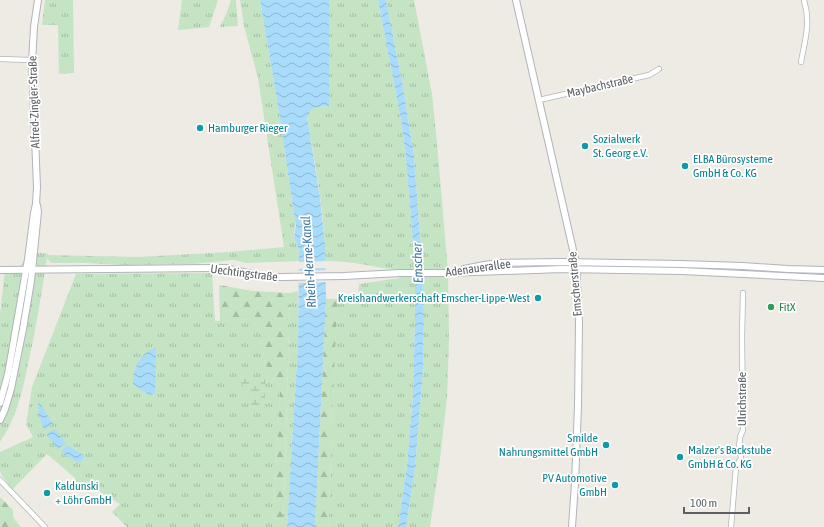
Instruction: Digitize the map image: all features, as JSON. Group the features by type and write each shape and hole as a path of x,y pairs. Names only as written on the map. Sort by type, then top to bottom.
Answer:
{"main road":[{"name":"Alfred-Zingler-Straße","path":"0,403 8,374 36,204 37,187 32,60 34,27 38,0"},
{"name":"Emscherstraße","path":"516,0 576,263 578,316 578,406 572,527"},
{"name":"Alfred-Zingler-Straße","path":"0,420 8,400 14,378 33,270 38,212 36,204"},
{"name":"Adenauerallee","path":"436,272 468,269 499,263 562,262 680,264 824,270"},
{"name":"Uechtingstraße","path":"0,270 215,268 230,269 266,277 436,272"},
{"name":"Adenauerallee","path":"436,272 562,269 682,271 824,278"}],"street":[{"path":"801,62 808,25 804,0"},
{"path":"0,58 32,60"},
{"name":"Maybachstraße","path":"539,100 649,75 660,69"},
{"name":"Ulrichstraße","path":"731,527 736,467 741,458 739,448 740,437 743,430 743,293"},
{"path":"0,480 46,527"}],"green space":[{"path":"45,0 73,0 74,73 59,74 58,25 42,25"},
{"path":"182,0 218,0 209,27 178,30"},
{"path":"231,0 236,0 238,26 220,27 227,12"},
{"path":"240,0 260,0 278,106 295,222 294,238 298,250 299,261 246,263 234,260 191,264 123,265 51,263 47,258 35,331 22,389 12,421 0,442 0,314 5,270 17,269 32,253 47,253 48,255 137,257 229,252 284,247 258,78 244,26"},
{"path":"329,0 378,0 401,120 406,157 415,269 415,319 413,394 407,466 398,527 328,527 338,299 358,297 359,284 399,278 401,272 394,269 354,263 325,261 325,243 321,207 307,117 313,108 329,106"},
{"path":"386,0 414,0 432,94 448,271 449,340 447,398 430,527 406,527 415,468 423,369 424,317 422,265 414,156 402,82"},
{"path":"212,273 215,321 251,319 260,333 265,363 280,388 273,527 127,527 112,512 120,504 86,483 77,491 75,478 47,454 12,490 0,472 0,452 33,437 26,424 32,387 76,274"},
{"path":"219,285 253,291 290,293 282,527 273,527 280,388 265,363 260,333 251,319 220,321"},
{"path":"298,291 298,345 287,527 282,527 290,293"},
{"path":"326,299 338,299 328,527 315,527"},
{"path":"234,377 265,377 265,408 251,406 248,395 250,392 245,390 242,384"},
{"path":"0,497 13,510 13,517 21,527 0,527"}],"water":[{"name":"Rhein-Herne-Kanal","path":"260,0 329,0 329,106 313,108 307,117 320,198 325,246 326,299 315,527 287,527 298,345 299,254 294,238 296,225"},
{"name":"Emscher","path":"378,0 386,0 402,82 414,156 422,265 424,317 423,369 415,468 406,527 398,527 407,466 413,394 415,269 406,157 401,120"},
{"path":"156,347 155,393 152,395 145,393 133,384 133,378 138,362 146,353"},
{"path":"39,402 53,424 44,430 38,412"},
{"path":"55,429 66,443 58,449 46,434"},
{"path":"67,445 85,456 80,463 65,455 61,451"}],"pier":[{"path":"327,261 328,268 297,269 297,262"},
{"path":"328,270 328,282 297,283 297,271"}],"place":[{"name":"Hamburger Rieger","path":"200,128"},
{"name":"Sozialwerk St. Georg e.V.","path":"585,146"},
{"name":"ELBA Bürosysteme GmbH & Co. KG","path":"685,166"},
{"name":"Kreishandwerkerschaft Emscher-Lippe-West","path":"538,298"},
{"name":"FitX","path":"771,307"},
{"name":"Smilde Nahrungsmittel GmbH","path":"606,445"},
{"name":"Malzer's Backstube GmbH & Co. KG","path":"680,457"},
{"name":"PV Automotive GmbH","path":"615,485"},
{"name":"Kaldunski + Löhr GmbH","path":"47,493"}]}
